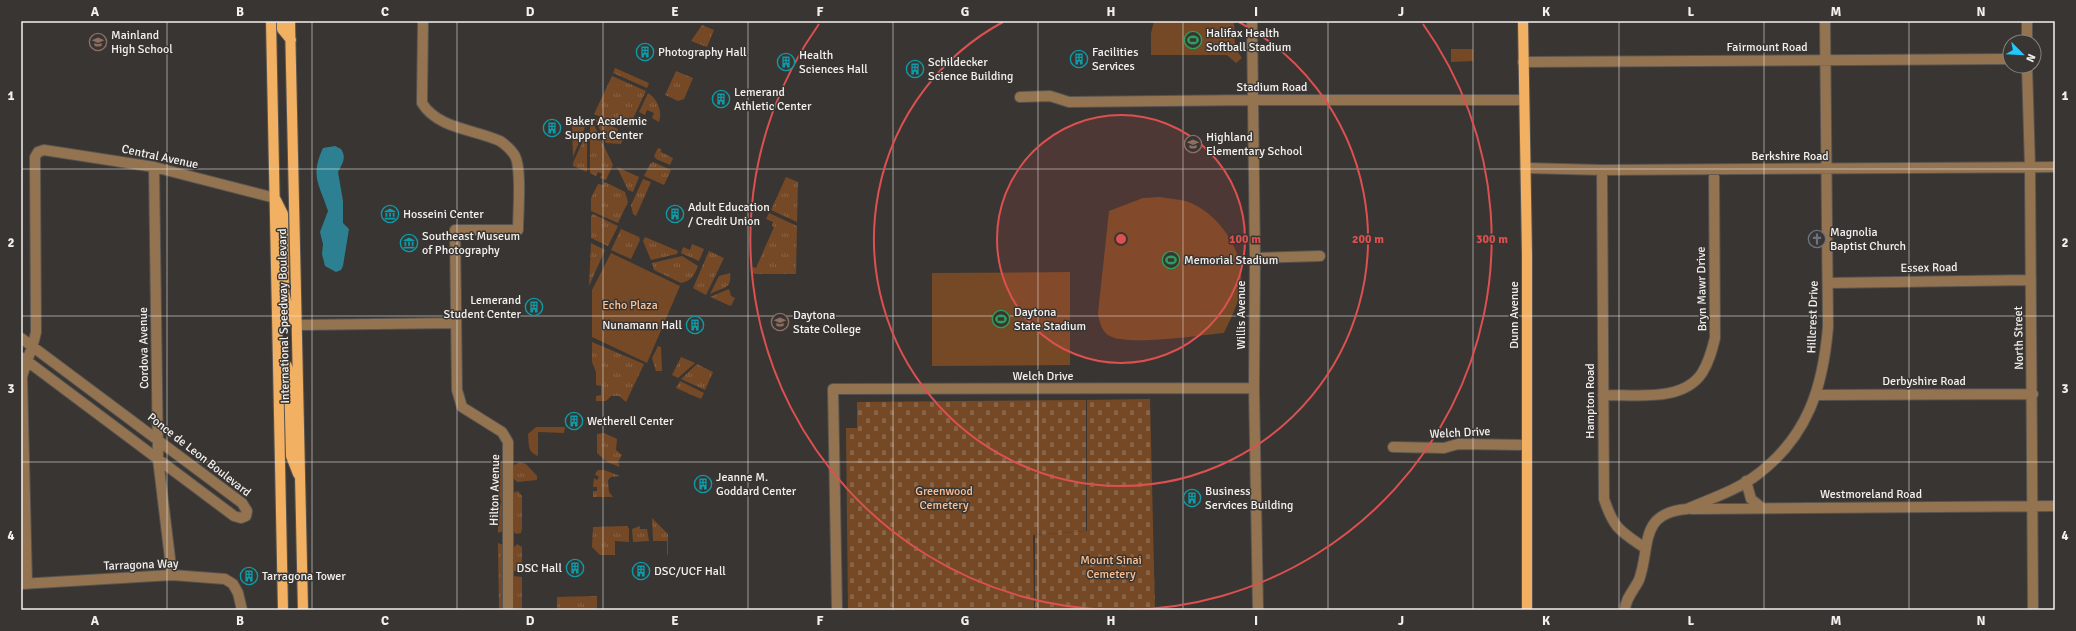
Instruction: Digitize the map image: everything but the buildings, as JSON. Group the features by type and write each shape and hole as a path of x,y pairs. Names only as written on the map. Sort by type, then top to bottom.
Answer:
{"main road":[{"name":"International Speedway Boulevard","path":"271,21 282,610"},
{"path":"282,21 282,30 291,40"},
{"name":"International Speedway Boulevard","path":"290,21 303,610"},
{"name":"Dunn Avenue","path":"1524,21 1523,62 1526,168 1527,610"},
{"path":"275,198 283,214 284,291 287,306 297,325"},
{"path":"278,358 287,366 289,373 291,456 300,479"}],"street":[{"name":"Hilton Avenue","path":"423,21 422,103 425,109 438,120 500,141 509,147 516,157 518,169 518,230 455,230 457,390 462,407 502,432 508,442 508,610"},
{"name":"Willis Avenue","path":"1252,21 1255,258 1254,388 1258,610"},
{"name":"Hillcrest Drive","path":"1645,548 1651,528 1660,519 1675,510 1687,509 1758,474 1784,449 1806,418 1820,384 1826,355 1828,327 1825,21"},
{"path":"2027,21 2027,34"},
{"name":"Fairmount Road","path":"1523,62 2002,59"},
{"name":"North Street","path":"2027,74 2030,166 2034,506 2033,610"},
{"name":"Stadium Road","path":"1020,97 1050,96 1069,102 1524,100"},
{"name":"Central Avenue","path":"33,347 36,332 35,157 38,152 44,150 154,168 275,198"},
{"name":"Berkshire Road","path":"1526,168 1714,170 2030,166 2055,167"},
{"name":"Cordova Avenue","path":"154,168 158,459 172,576"},
{"name":"Hampton Road","path":"1602,170 1604,499 1610,516 1618,530 1645,548"},
{"name":"Bryn Mawr Drive","path":"1604,395 1670,394 1684,388 1701,374 1710,357 1715,338 1714,170"},
{"path":"1255,258 1320,256"},
{"name":"Essex Road","path":"1828,283 2031,280"},
{"path":"297,325 455,323"},
{"name":"Ponce de Leon Boulevard","path":"21,338 245,506 247,511 246,516 241,518 234,516 24,359"},
{"path":"24,584 22,377 24,359 33,347"},
{"name":"Welch Drive","path":"837,610 833,389 1254,388"},
{"name":"Derbyshire Road","path":"1816,395 2032,394"},
{"name":"Welch Drive","path":"1393,447 1444,448 1458,444 1527,445"},
{"path":"1746,481 1751,499 1762,508"},
{"name":"Westmoreland Road","path":"1687,509 2055,506"},
{"path":"1625,610 1625,604 1638,580 1645,548"},
{"name":"Tarragona Way","path":"24,584 172,576 225,579 230,581 238,593 242,610"}],"green space":[{"name":"Halifax Health Softball Stadium","path":"1154,21 1234,21 1235,48 1242,58 1236,63 1227,55 1151,55 1151,33"},
{"path":"702,25 714,30 707,47 691,41"},
{"path":"1451,49 1473,49 1473,61 1451,62"},
{"path":"615,68 649,83 647,88 613,73"},
{"path":"676,71 693,78 684,99 678,101 665,95"},
{"path":"612,76 646,91 629,127 621,124 620,126 594,114"},
{"path":"648,93 654,98 660,110 659,122 652,118 654,113 647,110 645,115 639,112"},
{"path":"595,119 618,129 617,132 625,135 621,144 606,143"},
{"path":"591,125 594,125 613,165 606,180 600,178 602,174 598,172 596,176 590,173"},
{"path":"572,126 585,127 573,157"},
{"path":"587,132 587,172 573,166 573,163"},
{"path":"658,148 661,149 661,152 673,158 670,165 656,159 654,156"},
{"path":"653,162 671,170 664,185 644,176 650,164"},
{"path":"617,167 639,177 633,192 628,190"},
{"path":"786,177 798,182 797,222 771,210"},
{"path":"643,179 651,182 636,216 633,214 631,205"},
{"path":"605,182 625,192 628,202 618,223 591,211 591,198 598,184 603,185"},
{"name":"Memorial Stadium","path":"1160,197 1185,201 1204,210 1222,227 1235,249 1239,261 1241,286 1237,304 1224,333 1163,339 1130,340 1108,335 1102,328 1098,313 1109,211 1143,198"},
{"path":"769,213 797,226 796,274 755,274 751,272 753,267 756,268 774,227 772,226 773,222 766,219"},
{"path":"593,214 618,226 608,246 591,238 591,216"},
{"path":"621,229 639,237 640,240 631,259 611,250"},
{"path":"645,237 678,251 677,254 651,260 643,241"},
{"path":"591,244 605,250 589,286"},
{"path":"692,244 704,249 699,261 681,253 683,247 690,250"},
{"path":"709,251 724,258 706,295 693,288"},
{"name":"Echo Plaza","path":"611,253 680,286 647,363 592,337 592,290"},
{"path":"682,256 698,266 694,275 688,281 681,283 654,270 652,263"},
{"name":"Daytona State Stadium","path":"1070,272 1070,365 932,366 932,273"},
{"path":"730,273 730,282 728,285 723,289 710,294 719,276"},
{"path":"729,289 731,296 735,298 731,306 710,297"},
{"path":"592,342 644,364 626,402 619,396 611,396 606,401 596,401 596,396 601,395 601,386 596,385 596,372 592,362"},
{"path":"658,346 661,347 662,371 656,371 652,358"},
{"path":"681,357 695,363 678,378 672,375"},
{"path":"697,364 713,372 705,390 681,379"},
{"path":"680,381 704,393 701,399 676,388"},
{"name":"Mount Sinai Cemetery","path":"1150,399 1155,610 1035,610 1035,535 1087,531 1087,400"},
{"name":"Greenwood Cemetery","path":"1086,400 1086,531 1033,535 1034,610 848,610 846,428 857,428 857,402"},
{"path":"536,427 565,427 564,433 538,432 538,456 530,450 528,441 528,434"},
{"path":"604,433 617,439 616,450 622,455 618,462 620,467 607,462 597,453 597,434"},
{"path":"499,461 505,464 503,531 498,533 498,511 501,502 498,492"},
{"path":"520,462 526,464 537,476 537,480 517,482 514,479 514,465"},
{"path":"598,470 604,470 620,476 611,477 608,480 609,492 613,497 593,497 593,491 597,491 597,487 593,487 594,478 597,480 599,477 595,474"},
{"path":"518,491 522,496 522,529 521,533 516,534 512,530 513,493"},
{"path":"652,518 668,534 667,555 667,541 653,541"},
{"path":"627,526 629,529 629,542 615,541 615,555 600,555 592,547 593,527"},
{"path":"640,526 640,529 647,529 649,541 633,542 632,529"},
{"path":"498,543 503,545 504,610 499,610"},
{"path":"517,544 522,547 522,571 512,571 512,549"},
{"path":"512,576 522,577 522,610 513,610"},
{"path":"597,596 597,610 522,610 557,609 557,597"}],"water":[{"path":"335,146 341,149 344,155 338,172 343,201 343,223 349,229 343,266 341,270 336,272 325,266 322,254 323,244 320,232 328,211 316,173 323,148"}],"place":[{"name":"Halifax Health Softball Stadium","path":"1193,40"},
{"name":"Mainland High School","path":"98,42"},
{"name":"Photography Hall","path":"645,52"},
{"name":"Facilities Services","path":"1079,59"},
{"name":"Health Sciences Hall","path":"786,62"},
{"name":"Schildecker Science Building","path":"915,69"},
{"name":"Lemerand Athletic Center","path":"721,99"},
{"name":"Baker Academic Support Center","path":"552,128"},
{"name":"Highland Elementary School","path":"1193,144"},
{"name":"Hosseini Center","path":"390,214"},
{"name":"Adult Education / Credit Union","path":"675,214"},
{"name":"Magnolia Baptist Church","path":"1817,239"},
{"name":"Southeast Museum of Photography","path":"409,243"},
{"name":"Memorial Stadium","path":"1171,260"},
{"name":"Lemerand Student Center","path":"534,307"},
{"name":"Daytona State Stadium","path":"1001,319"},
{"name":"Daytona State College","path":"780,322"},
{"name":"Nunamann Hall","path":"695,325"},
{"name":"Wetherell Center","path":"574,421"},
{"name":"Jeanne M. Goddard Center","path":"703,484"},
{"name":"Business Services Building","path":"1192,498"},
{"name":"DSC Hall","path":"575,568"},
{"name":"DSC/UCF Hall","path":"641,571"},
{"name":"Tarragona Tower","path":"249,576"}]}
